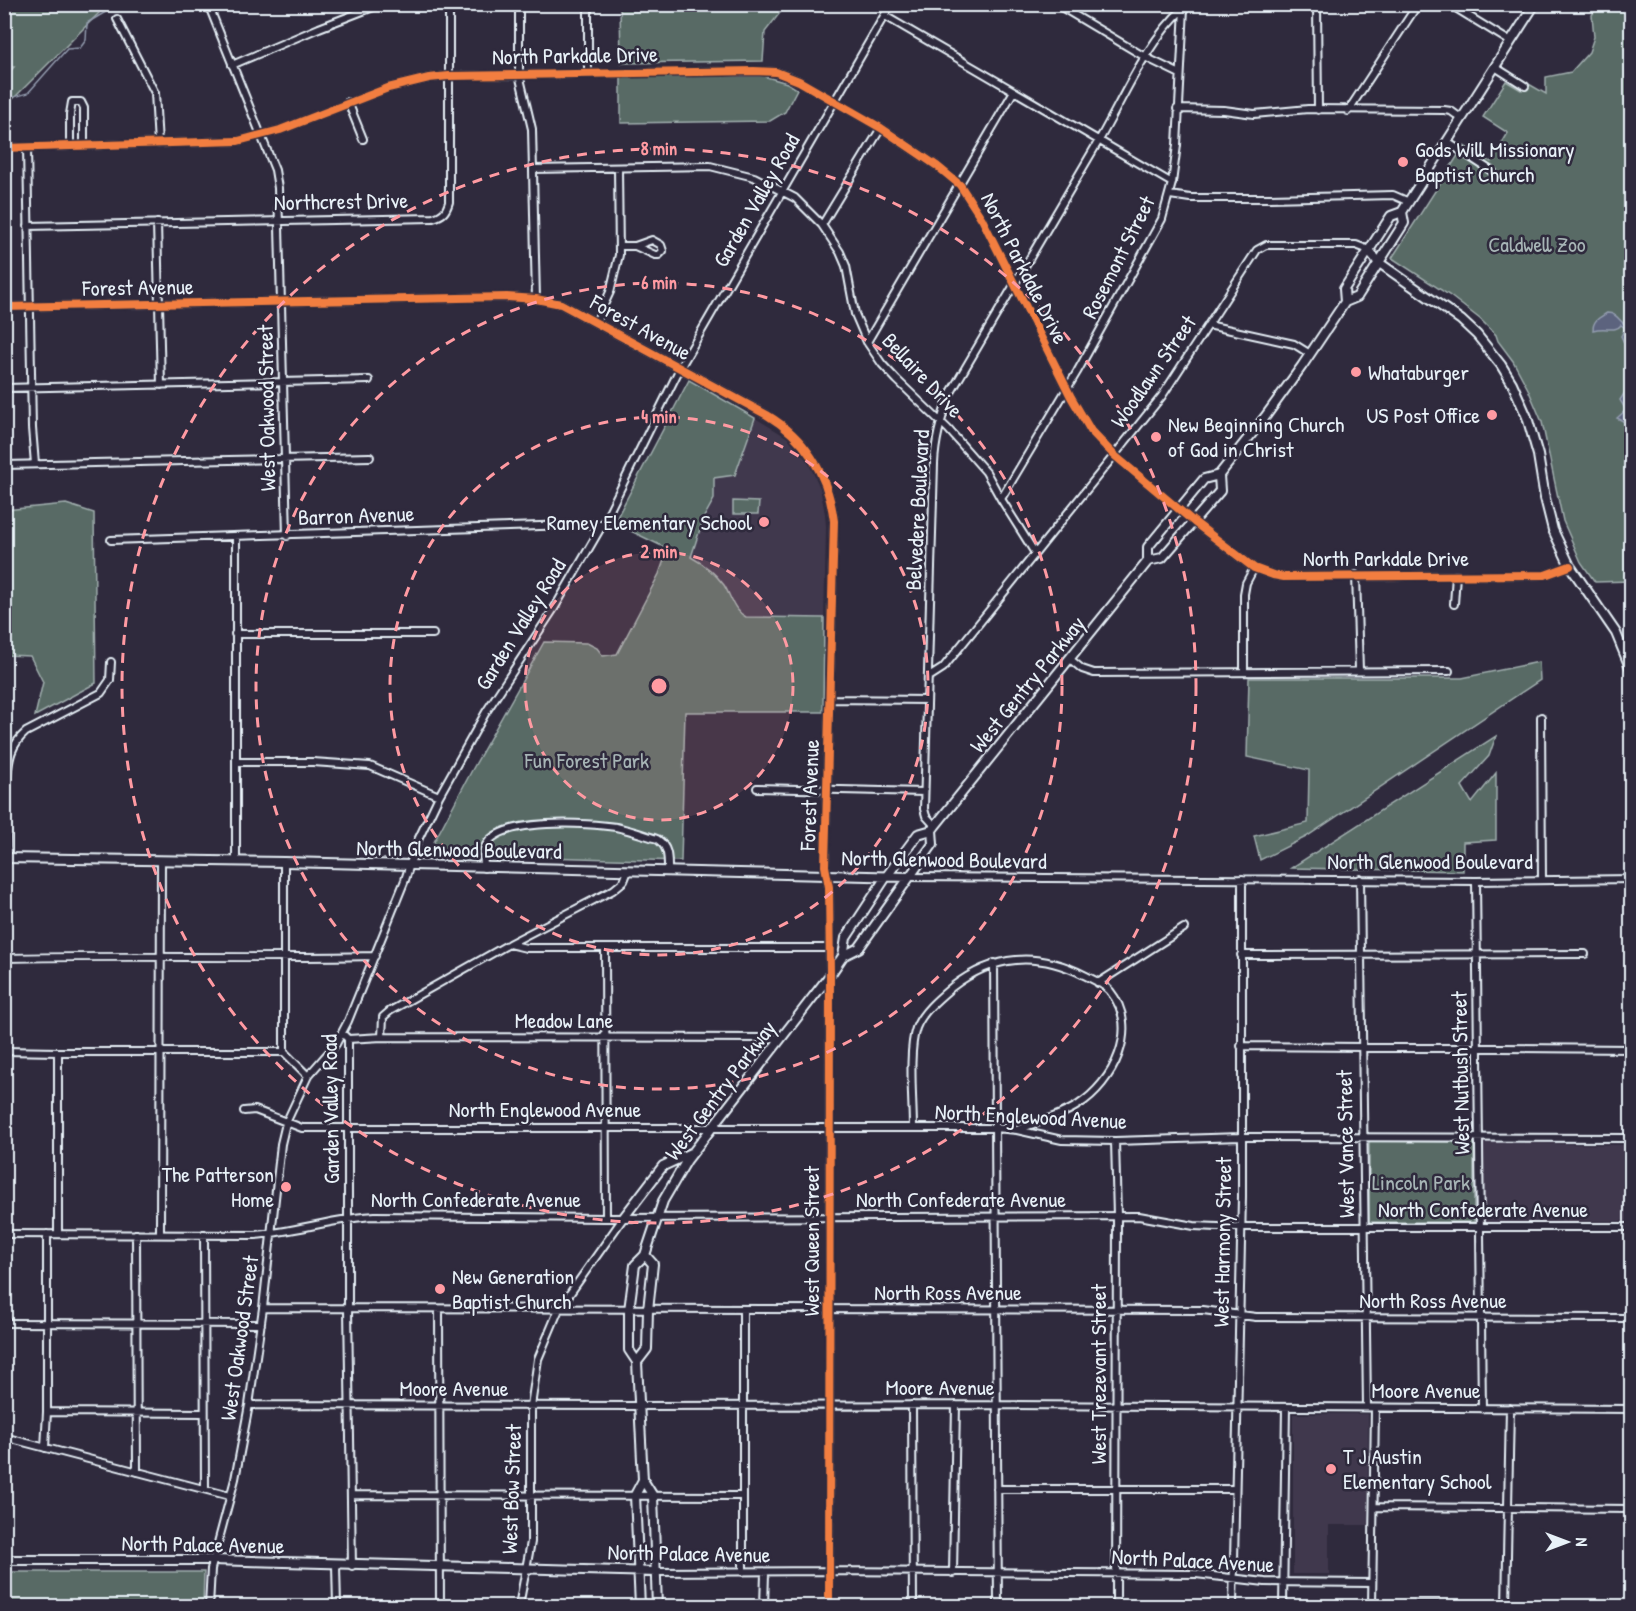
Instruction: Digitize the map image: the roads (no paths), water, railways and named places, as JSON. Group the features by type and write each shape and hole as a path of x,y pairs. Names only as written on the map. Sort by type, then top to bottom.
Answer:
{"main road":[{"name":"West Gentry Parkway","path":"1345,302 1344,289 1391,216 1402,212 1409,202 1535,4"},
{"name":"West Gentry Parkway","path":"657,1606 653,1496 643,1480 637,1362 629,1350 629,1310 635,1265 645,1256 657,1217 670,1188 710,1128 830,975 843,956 846,938 886,877 918,834 934,828 1148,561 1148,547 1204,479 1219,475 1265,417 1345,302 1357,297 1404,223 1402,212"},
{"path":"1369,250 1378,262 1461,320 1501,365 1527,417 1538,455 1553,530 1570,566 1628,652 1632,672"},
{"name":"West Gentry Parkway","path":"1148,561 1162,558 1220,491 1219,475"},
{"name":"West Gentry Parkway","path":"843,956 859,948 933,844 934,828"},
{"name":"North Glenwood Boulevard","path":"5,858 284,862 908,877"},
{"path":"624,1217 663,1166 692,1152"},
{"name":"West Gentry Parkway","path":"637,1362 647,1349 653,1264 645,1256"},
{"name":"West Gentry Parkway","path":"640,1606 635,1496 643,1480"},
{"name":"North Palace Avenue","path":"4,1560 212,1560 352,1566 657,1572"}],"street":[{"name":"West Oakwood Street","path":"208,4 275,170 280,204 287,536"},
{"path":"232,65 381,4"},
{"name":"Northcrest Drive","path":"28,226 433,218 441,215 447,210 449,202 448,4"},
{"path":"519,4 519,74 532,121 536,299"},
{"path":"588,4 588,73"},
{"name":"Garden Valley Road","path":"352,1566 348,1309 348,1039 342,1033 375,956 425,823 439,796 486,712 555,607 603,524 680,368 891,4"},
{"path":"1056,4 1145,57 1180,74"},
{"path":"1317,4 1318,110"},
{"path":"1348,111 1418,4"},
{"path":"1449,4 1511,42"},
{"name":"Belvedere Boulevard","path":"934,828 926,816 924,792 934,464 935,442 940,421 950,394 1099,141 1145,57 1184,6"},
{"name":"Rosemont Street","path":"1001,500 1162,219 1170,195 1177,145 1184,6"},
{"path":"885,15 1172,183"},
{"path":"117,19 155,93 158,144"},
{"path":"1495,67 1525,86"},
{"name":"North Parkdale Drive","path":"4,148 230,141 262,136 302,123 348,102 388,88 429,78 449,76 776,72 799,81 881,128 937,166 960,185 982,219 1066,387 1091,431 1114,456 1254,568 1284,577 1545,575 1570,566"},
{"path":"867,342 1014,91"},
{"path":"70,146 70,114 72,102 76,101 83,104 84,146"},
{"path":"348,102 363,139"},
{"path":"1178,109 1224,110 1254,114 1318,110 1446,110 1462,119"},
{"path":"822,225 881,128"},
{"path":"1447,142 1493,172"},
{"path":"27,147 29,307 35,464"},
{"name":"Bellaire Drive","path":"533,169 710,166 740,172 795,198 822,225 840,252 846,266 855,314 867,342 889,372 940,421 986,472 1035,553"},
{"path":"596,322 610,292 616,271 619,246 618,168"},
{"path":"1170,195 1190,198 1393,195 1409,202"},
{"path":"157,223 161,385"},
{"name":"Woodlawn Street","path":"929,677 943,668 1162,396 1261,247 1359,245 1369,250"},
{"path":"619,246 635,246"},
{"name":"Forest Avenue","path":"4,307 507,297 536,299 561,304 779,422 798,439 820,470 826,484 834,521 825,866 827,875"},
{"path":"1208,325 1294,345 1310,354"},
{"path":"4,388 369,380"},
{"path":"4,465 370,457"},
{"name":"Barron Avenue","path":"111,540 603,524"},
{"path":"236,537 236,862"},
{"path":"1244,672 1244,594 1246,583 1254,568"},
{"path":"1356,575 1359,670"},
{"path":"1454,604 1456,575"},
{"path":"235,634 433,634"},
{"path":"1070,659 1082,669 1094,673 1449,671"},
{"path":"4,922 9,756 17,740 26,732 101,693 110,680 111,662"},
{"path":"830,699 927,700"},
{"path":"1541,717 1542,880"},
{"path":"236,762 314,762 370,766 439,796"},
{"path":"758,788 924,792"},
{"path":"484,868 486,844 499,835 525,826 564,823 618,828 657,838 667,850 668,872"},
{"path":"160,1234 161,861"},
{"path":"284,862 284,1052"},
{"path":"382,1037 383,1017 390,1011 509,944 613,890 624,882 628,871"},
{"name":"West Queen Street","path":"827,875 830,975 829,1606"},
{"name":"North Glenwood Boulevard","path":"908,877 1476,881 1632,879"},
{"name":"West Harmony Street","path":"1233,1606 1242,1197 1242,879"},
{"name":"West Vance Street","path":"1360,879 1367,1407"},
{"name":"West Nutbush Street","path":"1476,881 1482,1409"},
{"path":"1098,982 1184,928"},
{"path":"509,944 526,948 605,949 829,948"},
{"path":"605,949 606,1218"},
{"path":"1241,956 1585,954"},
{"path":"4,958 375,956"},
{"path":"913,1128 913,1038 920,1020 945,993 976,971 994,963 1018,959 1039,959 1075,970 1109,990 1120,1011 1123,1035 1116,1063 1100,1087 1078,1105 1065,1112 1017,1130"},
{"path":"994,963 998,1606"},
{"name":"West Oakwood Street","path":"209,1606 212,1560 238,1463 249,1405 263,1308 278,1163 286,1123 308,1076 342,1033"},
{"name":"Meadow Lane","path":"348,1039 382,1037 781,1038"},
{"path":"1241,1046 1632,1049"},
{"path":"4,1051 284,1052 308,1076"},
{"path":"58,1052 58,1234"},
{"name":"North Englewood Avenue","path":"244,1111 255,1110 302,1128 995,1128 1017,1130 1062,1140 1115,1141 1241,1137 1632,1138"},
{"name":"West Trezevant Street","path":"1115,1141 1117,1216 1116,1606"},
{"name":"North Confederate Avenue","path":"4,1234 271,1234 349,1217 1139,1216 1194,1226 1632,1227"},
{"name":"West Bow Street","path":"519,1606 531,1542 531,1406 538,1359 559,1309 624,1217"},
{"path":"45,1448 48,1323 47,1234"},
{"path":"136,1234 137,1472"},
{"path":"204,1234 205,1489"},
{"name":"North Ross Avenue","path":"263,1308 1203,1310 1256,1317 1632,1318"},
{"path":"439,1309 440,1606"},
{"path":"743,1309 743,1572"},
{"path":"4,1323 261,1324"},
{"name":"Moore Avenue","path":"249,1405 639,1407 997,1405 1632,1409"},
{"path":"912,1405 913,1606"},
{"path":"953,1573 957,1405"},
{"path":"1284,1606 1286,1407"},
{"path":"1375,1408 1372,1606 1632,1606"},
{"path":"1506,1606 1510,1408"},
{"path":"47,1412 204,1413"},
{"path":"4,1437 230,1496"},
{"path":"996,1489 1235,1489"},
{"path":"352,1494 743,1497"},
{"path":"1374,1507 1632,1509"},
{"path":"336,1565 337,1606"},
{"name":"North Palace Avenue","path":"657,1572 1196,1574 1284,1583 1372,1583"},
{"path":"764,1606 765,1573"}],"water":[{"path":"1607,313 1615,315 1624,324 1631,325 1631,329 1626,332 1631,347 1626,347 1621,336 1625,328 1621,325 1616,329 1593,330 1595,322"},
{"path":"1631,383 1631,430 1627,423 1617,418 1626,410 1620,400"}],"waterway":[{"path":"4,102 28,93 67,49 80,48 86,40 87,23 119,4"}],"place":[{"name":"Gods Will Missionary Baptist Church","path":"1403,162"},
{"name":"Whataburger","path":"1356,372"},
{"name":"US Post Office","path":"1492,415"},
{"name":"New Beginning Church of God in Christ","path":"1156,437"},
{"name":"Ramey Elementary School","path":"764,522"},
{"name":"The Patterson Home","path":"286,1187"},
{"name":"New Generation Baptist Church","path":"440,1289"},
{"name":"T J Austin Elementary School","path":"1331,1469"}],"park label":[{"name":"Caldwell Zoo","path":"1537,244"},
{"name":"Fun Forest Park","path":"587,760"},
{"name":"Lincoln Park","path":"1421,1182"}]}
